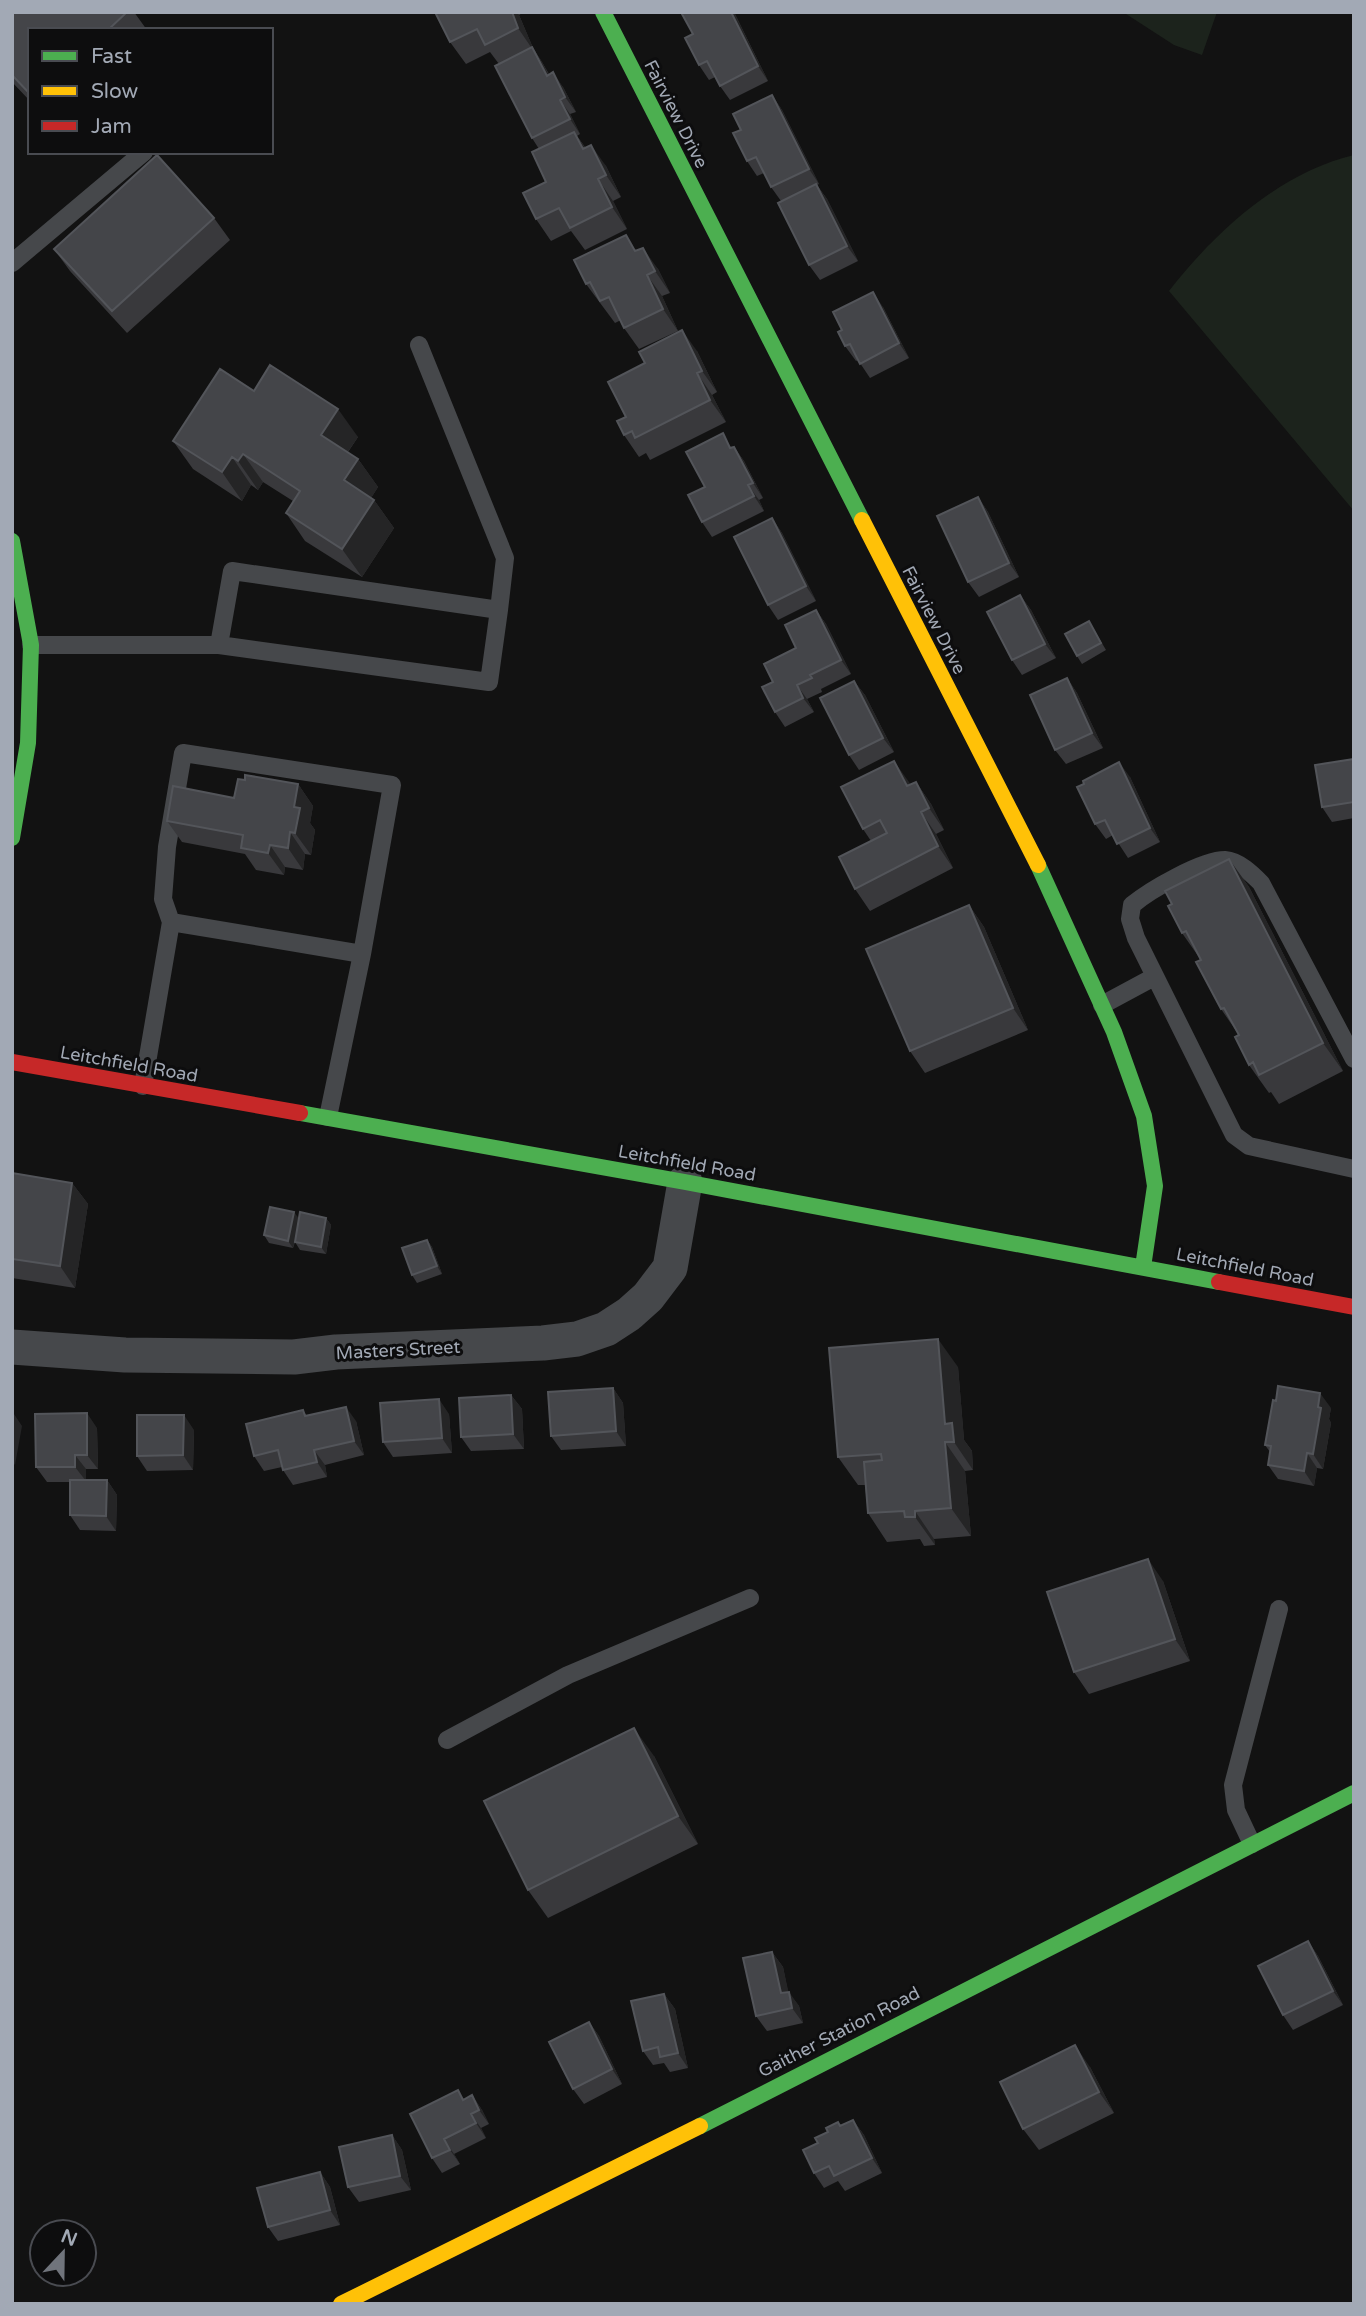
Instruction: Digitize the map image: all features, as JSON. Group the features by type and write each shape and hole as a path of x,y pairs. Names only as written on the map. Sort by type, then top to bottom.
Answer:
{"street":[{"name":"Fairview Drive","path":"603,12 1042,875 1114,1032 1144,1116 1151,1152 1155,1186 1143,1267"},
{"path":"12,541 31,645 28,743 12,838"},
{"name":"Leitchfield Road","path":"12,1062 685,1182 1354,1307"},
{"name":"Masters Street","path":"12,1347 125,1355 293,1357 336,1352 543,1343 577,1339 606,1329 629,1314 648,1297 670,1268 685,1182"},
{"name":"Gaither Station Road","path":"341,2304 646,2154 1354,1793"}],"lane":[{"path":"12,263 142,154"},
{"path":"31,645 219,645 489,682 505,558 419,345"},
{"path":"219,645 232,571 499,610"},
{"path":"143,1086 171,922 163,899 167,847 183,753 393,785 328,1118"},
{"path":"1354,1059 1261,883 1250,872 1226,860 1189,871 1132,905 1130,919 1136,938 1234,1135 1249,1146 1354,1169"},
{"path":"171,922 362,954"},
{"path":"1102,1005 1154,977"},
{"path":"447,1740 569,1675 750,1598"},
{"path":"1252,1844 1236,1810 1233,1785 1279,1609"}],"shaded area":[{"path":"1123,12 1217,12 1202,55 1174,45"},
{"path":"1354,155 1354,511 1169,291 1207,247 1251,207 1300,175"}],"building":[{"path":"12,12 127,12 110,28 28,28 28,92 12,75"},
{"path":"512,12 518,28 485,45 477,29 450,42 436,14"},
{"path":"731,12 758,66 720,86 707,61 699,65 685,38 693,34 682,14"},
{"path":"532,47 547,76 553,72 565,97 560,100 570,119 532,138 495,66"},
{"path":"772,95 809,169 771,187 756,157 747,161 733,133 741,130 733,114"},
{"path":"574,132 583,149 591,145 606,175 598,179 612,207 570,228 559,208 536,219 523,193 546,182 532,152"},
{"path":"157,155 214,218 112,311 54,249"},
{"path":"816,184 847,246 809,265 778,203"},
{"path":"626,235 635,251 643,248 655,271 647,275 663,309 624,328 609,297 600,301 590,282 586,284 574,260"},
{"path":"873,292 899,343 860,364 850,344 845,346 838,332 842,330 833,312"},
{"path":"682,330 702,371 697,373 710,400 635,438 632,431 624,435 617,421 626,417 608,382 645,363 639,352"},
{"path":"270,365 338,409 321,435 358,459 344,480 374,500 342,549 286,513 300,491 243,454 238,461 232,457 222,472 173,441 220,369 254,391"},
{"path":"723,433 730,448 734,447 753,483 748,485 754,496 702,522 688,495 705,487 686,452"},
{"path":"978,497 1009,563 968,582 937,516"},
{"path":"772,518 806,586 768,605 734,537"},
{"path":"1020,595 1045,644 1012,660 987,612"},
{"path":"816,610 841,660 810,675 812,678 797,685 803,698 775,712 762,687 773,682 764,664 796,648 785,625"},
{"path":"1089,621 1101,643 1077,656 1065,634"},
{"path":"1067,678 1092,733 1055,750 1030,695"},
{"path":"854,681 883,738 849,755 820,698"},
{"path":"1354,759 1354,802 1322,807 1315,765"},
{"path":"894,761 907,786 916,782 929,808 921,812 938,846 855,889 839,857 887,833 880,820 863,829 841,787"},
{"path":"1119,762 1150,828 1117,844 1105,820 1095,824 1077,787"},
{"path":"245,775 298,784 294,807 300,808 295,833 290,832 288,848 270,845 268,853 241,848 243,835 167,821 173,786 234,798 238,779 245,780"},
{"path":"1229,859 1323,1043 1259,1075 1253,1062 1249,1065 1235,1037 1239,1035 1224,1008 1221,1009 1196,962 1201,960 1186,931 1182,933 1168,906 1172,904 1165,891"},
{"path":"969,905 1013,1008 910,1051 866,949"},
{"path":"12,1173 72,1183 60,1266 12,1259"},
{"path":"270,1207 294,1212 288,1241 264,1235"},
{"path":"300,1212 326,1218 321,1247 295,1242"},
{"path":"427,1240 437,1266 412,1275 402,1248"},
{"path":"938,1339 945,1424 952,1423 954,1442 945,1442 951,1508 915,1511 915,1517 905,1517 904,1511 868,1513 864,1462 882,1460 881,1454 838,1457 829,1348"},
{"path":"1278,1386 1320,1393 1318,1407 1321,1408 1313,1454 1307,1453 1304,1471 1268,1465 1271,1446 1265,1445"},
{"path":"613,1388 616,1431 551,1436 548,1392"},
{"path":"511,1395 513,1434 461,1437 459,1398"},
{"path":"439,1399 442,1438 383,1442 380,1403"},
{"path":"346,1407 354,1441 314,1450 317,1462 283,1470 278,1450 254,1456 246,1424 303,1410 305,1416"},
{"path":"87,1413 87,1455 75,1455 75,1467 36,1467 35,1414"},
{"path":"137,1415 184,1415 183,1455 137,1456"},
{"path":"70,1480 107,1480 106,1516 70,1515"},
{"path":"1148,1559 1175,1639 1074,1672 1047,1592"},
{"path":"634,1728 678,1816 528,1890 484,1801"},
{"path":"1308,1941 1333,1991 1283,2015 1258,1966"},
{"path":"772,1952 781,1993 789,1992 792,2008 756,2016 743,1958"},
{"path":"664,1994 678,2053 660,2057 658,2047 643,2051 631,2001"},
{"path":"589,2022 612,2069 573,2089 549,2042"},
{"path":"1075,2045 1099,2092 1023,2129 1000,2082"},
{"path":"458,2090 463,2100 472,2095 479,2110 471,2114 476,2123 444,2139 450,2150 432,2158 410,2114"},
{"path":"853,2120 872,2158 834,2176 829,2166 814,2173 803,2150 818,2143 815,2138 828,2132 826,2128 838,2122 840,2126"},
{"path":"392,2135 400,2176 348,2187 339,2147"},
{"path":"320,2172 330,2210 268,2227 257,2188"}],"traffic: fast":[{"path":"603,12 862,520"},
{"path":"12,541 31,645 28,743 12,838"},
{"path":"1038,865 1114,1032 1144,1116 1155,1186 1143,1267"},
{"path":"300,1113 1219,1282"},
{"path":"700,2126 1354,1793"}],"traffic: slow":[{"path":"862,520 1038,865"},
{"path":"341,2304 700,2126"}],"traffic: jam":[{"path":"12,1062 300,1113"},
{"path":"1219,1282 1354,1307"}]}
